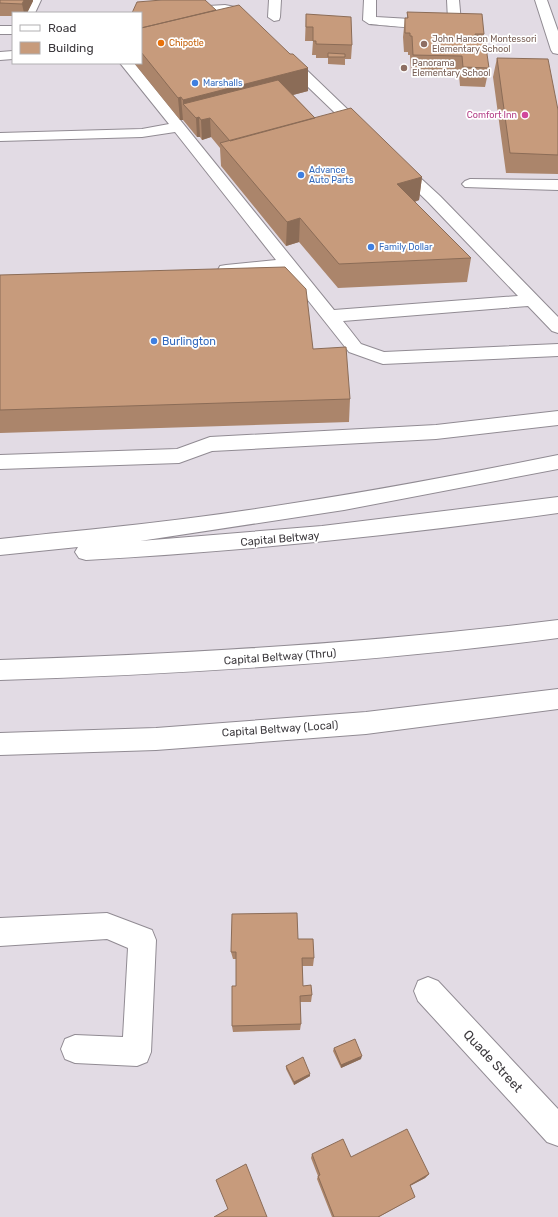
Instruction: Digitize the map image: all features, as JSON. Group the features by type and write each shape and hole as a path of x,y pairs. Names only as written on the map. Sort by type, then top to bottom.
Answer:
{"main road":[{"path":"29,12 35,0"},
{"path":"274,18 275,0"},
{"path":"370,0 369,20 446,25 455,22 453,0"},
{"path":"541,0 558,50"},
{"path":"135,11 225,9 236,11 259,32"},
{"path":"0,30 12,30"},
{"path":"276,49 372,140"},
{"path":"0,56 12,55"},
{"path":"128,64 355,348 383,358 558,350"},
{"path":"0,137 142,133 178,127"},
{"path":"389,156 434,199 558,328"},
{"path":"470,184 558,185"},
{"path":"210,270 288,264"},
{"path":"330,316 531,300"},
{"path":"0,462 179,456 210,444 436,432 558,418"},
{"path":"0,547 129,534 286,512 439,486 558,462"},
{"name":"Capital Beltway","path":"0,557 134,550 296,538 449,521 558,505"},
{"name":"Capital Beltway (Thru)","path":"0,670 126,667 322,654 494,638 558,629"},
{"name":"Capital Beltway (Local)","path":"0,744 156,739 366,723 558,698"},
{"path":"0,932 107,926 142,940 137,1052 75,1049"},
{"name":"Quade Street","path":"428,992 558,1131"}],"building":[{"path":"0,0 24,0 22,4 0,3"},
{"path":"162,0 205,0 216,10 142,28 142,12 132,12 137,2"},
{"path":"239,5 290,54 293,54 308,68 183,100 181,97 178,98 142,53 142,28"},
{"path":"407,12 482,14 484,34 475,34 476,40 485,40 489,68 463,67 462,56 413,55 412,36 410,36 410,33 405,33 405,18 408,18"},
{"path":"306,14 351,17 352,45 316,44 316,41 313,41 313,27 306,27"},
{"path":"328,53 345,54 345,57 328,57"},
{"name":"Comfort Inn","path":"497,58 548,59 558,110 558,155 510,153"},
{"path":"278,80 315,118 230,141 210,118 201,120 199,117 196,118 183,104"},
{"path":"351,108 422,177 397,184 471,258 339,264 300,218 287,222 220,143"},
{"name":"Burlington","path":"285,267 306,289 313,349 346,347 350,399 0,410 0,275"},
{"path":"297,913 298,939 313,939 314,958 302,958 303,986 311,985 312,995 300,996 301,1024 232,1026 232,986 236,986 236,952 231,952 232,914"},
{"path":"355,1039 362,1056 341,1065 334,1048"},
{"path":"303,1057 310,1074 294,1082 286,1066"},
{"path":"407,1129 429,1174 410,1185 415,1197 378,1217 334,1217 318,1176 320,1175 312,1154 343,1139 351,1157"},
{"path":"246,1164 267,1217 214,1217 228,1209 216,1180"}],"place":[{"name":"Chipotle","path":"161,43"},
{"name":"John Hanson Montessori Elementary School","path":"424,44"},
{"name":"Panorama Elementary School","path":"404,68"},
{"name":"Marshalls","path":"195,83"},
{"name":"Comfort Inn","path":"525,115"},
{"name":"Advance Auto Parts","path":"301,175"},
{"name":"Family Dollar","path":"371,247"},
{"name":"Burlington","path":"154,341"}]}
